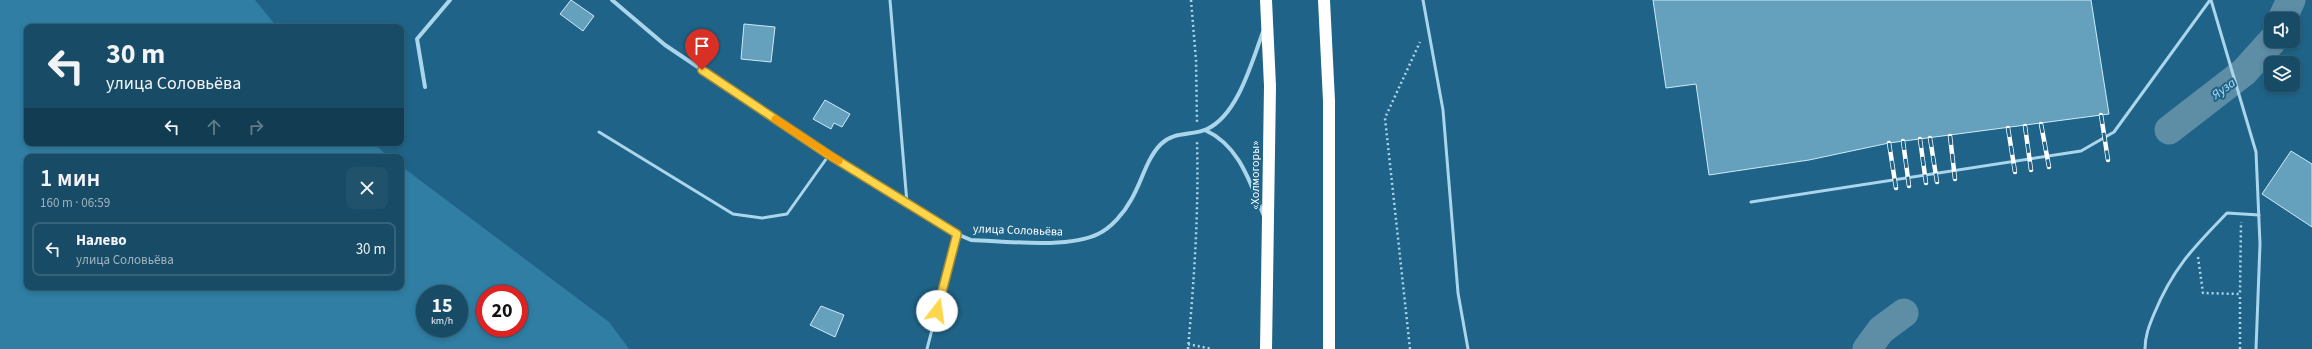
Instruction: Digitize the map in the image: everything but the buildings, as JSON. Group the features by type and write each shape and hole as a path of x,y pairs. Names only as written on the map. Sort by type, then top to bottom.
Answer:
{"highway":[{"name":"«Холмогоры»","path":"1266,0 1270,86 1266,349"},
{"path":"1324,0 1329,101 1329,349"}],"street":[{"path":"425,87 417,39 450,0"},
{"name":"улица Соловьёва","path":"612,0 665,45 829,155 957,234 971,240 1049,242 1070,241 1098,234 1108,228 1131,200 1148,164 1162,143 1182,133 1205,130 1214,125 1225,114 1237,98 1267,22"},
{"path":"1205,130 1216,135 1232,148 1246,174 1269,228"}],"lane":[{"path":"890,0 907,203"},
{"path":"1423,0 1443,110 1458,285 1468,349"},
{"path":"2210,0 2256,152 2260,244 2256,349"},
{"path":"1751,202 2081,151 2114,132 2210,0"},
{"path":"599,132 733,214 762,218 786,214 829,155"},
{"path":"2145,349 2145,337 2166,286 2189,251 2227,213 2259,215"},
{"path":"927,349 957,234"}],"path":[{"path":"1188,349 1199,196 1196,60 1191,0"},
{"path":"1410,349 1385,118 1420,46 1420,38"},
{"path":"2240,349 2241,214"},
{"path":"2197,244 2203,293 2240,294"},
{"path":"1188,344 1212,349"}],"shaded area":[{"path":"0,0 255,0 275,24 24,24 24,146 377,146 385,154 24,154 24,290 404,290 404,168 609,322 629,349 0,349"}],"waterway":[{"name":"Яуза","path":"2285,12 2291,0"},
{"name":"Яуза","path":"2169,130 2244,72 2266,48"},
{"name":"Яуза","path":"1867,349 1881,330 1904,313"}],"railway":[{"path":"2101,115 2108,160"},
{"path":"2041,124 2049,167"},
{"path":"2025,126 2031,170"},
{"path":"2008,128 2015,172"},
{"path":"1950,136 1955,179"},
{"path":"1930,138 1937,182"},
{"path":"1920,139 1926,183"},
{"path":"1903,141 1909,186"},
{"path":"1889,143 1896,188"}],"slow traffic":[{"path":"775,119 839,161"}],"route":[{"path":"702,70 829,155 957,234 937,311"}]}
